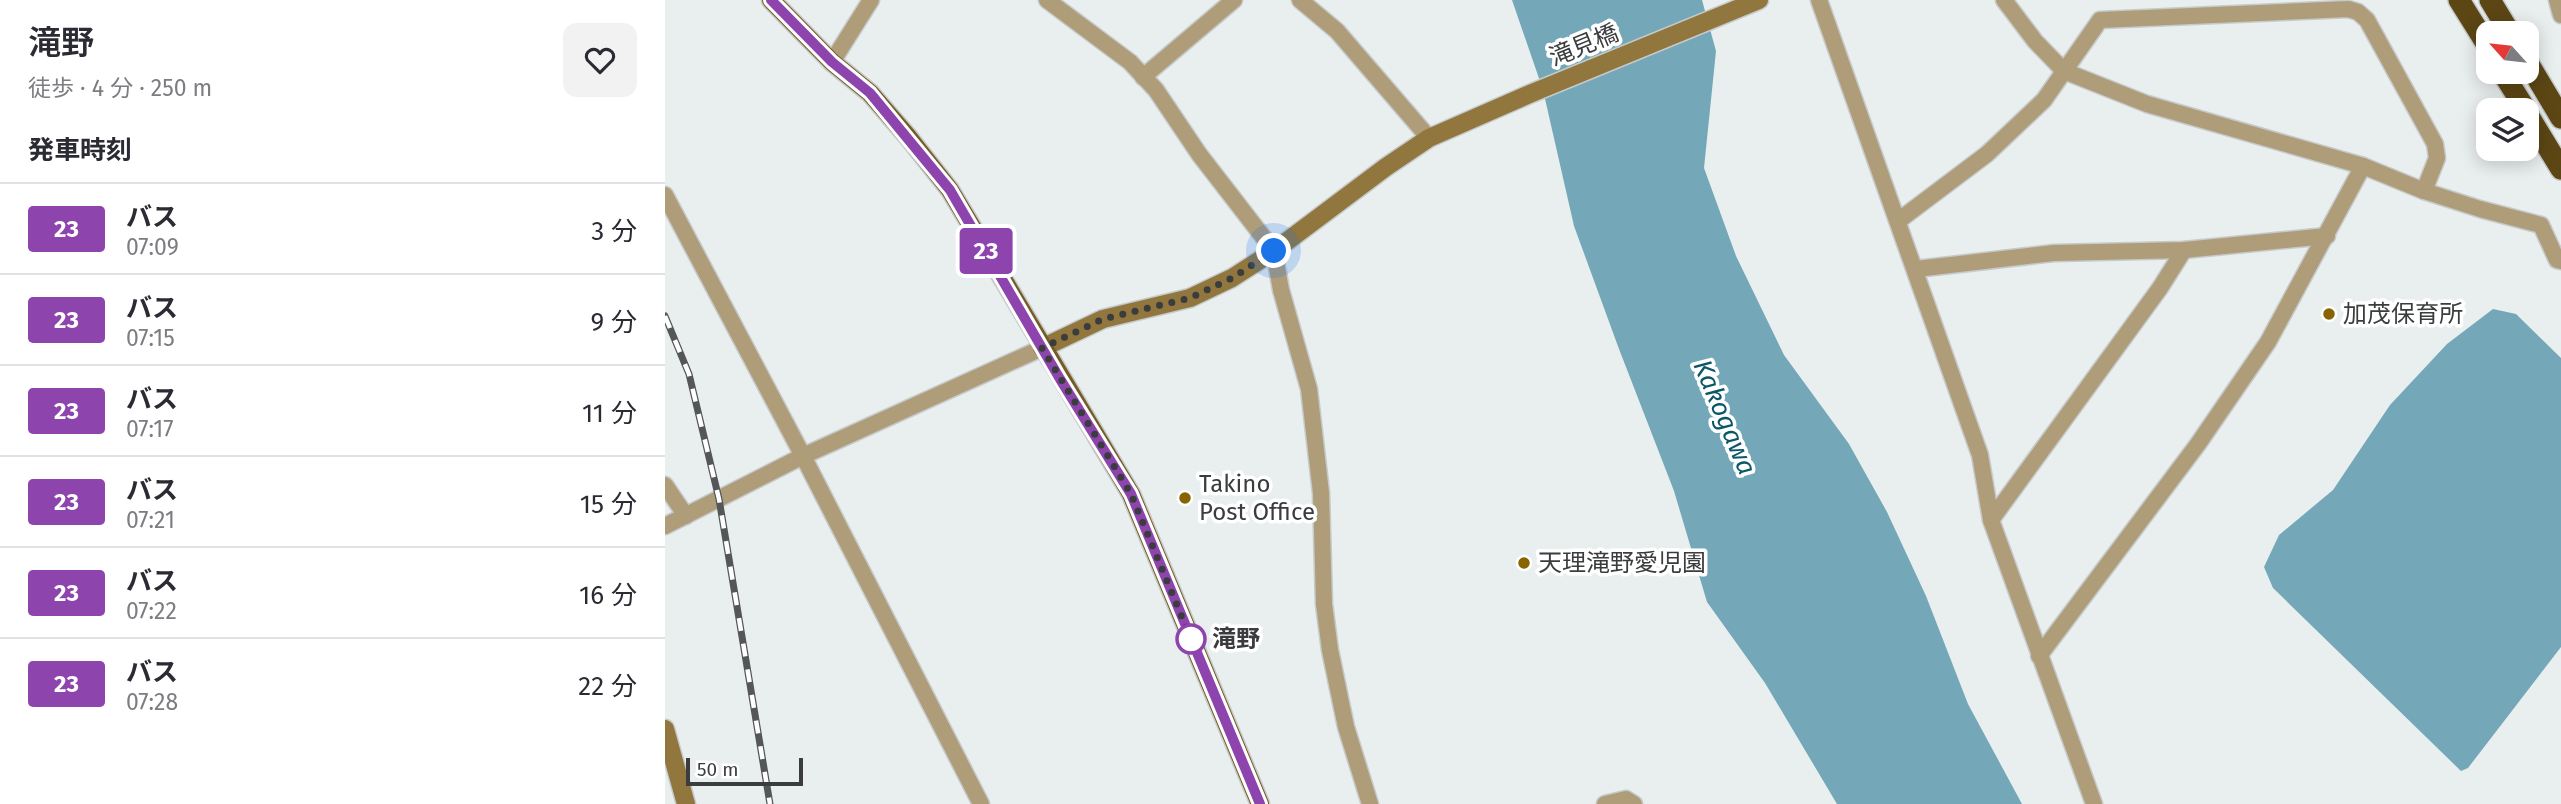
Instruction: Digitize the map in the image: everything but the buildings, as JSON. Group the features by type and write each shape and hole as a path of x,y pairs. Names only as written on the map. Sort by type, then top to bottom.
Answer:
{"highway":[{"path":"2459,0 2476,27"},
{"path":"2490,0 2503,21"},
{"path":"2539,81 2561,118"},
{"path":"2539,133 2561,169"}],"main road":[{"path":"771,0 832,62 870,93 950,190 1131,494 1260,804"}],"street":[{"path":"832,62 871,0"},
{"path":"1047,0 1130,62 1156,90 1199,154 1274,251 1281,290 1309,389 1321,494 1324,604 1330,650 1346,727 1370,804"},
{"path":"1143,77 1234,0"},
{"path":"1300,0 1337,31 1429,138"},
{"name":"滝見橋","path":"1042,348 1103,319 1190,298 1232,278 1274,251 1429,138 1759,0"},
{"path":"1819,0 1980,455 1991,520 2094,804"},
{"path":"2004,0 2035,41 2064,71 2147,104 2363,166 2424,191 2541,225 2557,260 2561,261"},
{"path":"2557,0 2561,15"},
{"path":"1898,221 1987,154 2043,100 2100,20 2174,8 2348,9 2358,12 2367,20 2435,144 2437,158 2424,191"},
{"path":"2039,656 2198,444 2269,342 2363,166"},
{"path":"665,195 803,456 981,804"},
{"path":"1916,269 2054,253 2184,250 2327,236"},
{"path":"1991,520 2160,288 2184,250"},
{"path":"665,526 803,456 1042,348"},
{"path":"665,485 687,516"},
{"path":"665,729 686,804"},
{"path":"1605,804 1626,799 1634,804"}],"water":[{"name":"Kakogawa","path":"1512,0 1702,0 1716,51 1704,168 1736,256 1784,355 1849,444 1887,512 1926,596 1968,704 2022,804 1837,804 1765,683 1707,602 1674,491 1574,226 1543,90"},
{"path":"2493,309 2516,314 2561,358 2561,647 2468,768 2461,771 2273,588 2264,567 2279,535 2333,490 2390,405 2447,344"}],"railway":[{"path":"665,316 689,374 719,499 770,804"}],"bus line":[{"name":"23","path":"771,0 832,62 870,93 950,190 1060,379 1131,494 1260,804"}],"place":[{"name":"加茂保育所","path":"2329,314"},
{"name":"Takino Post Office","path":"1185,498"},
{"name":"天理滝野愛児園","path":"1524,563"},
{"name":"滝野","path":"1191,639"}],"route":[{"path":"1191,639 1131,494 1042,348 1103,319 1190,298 1232,278 1274,251"}]}
